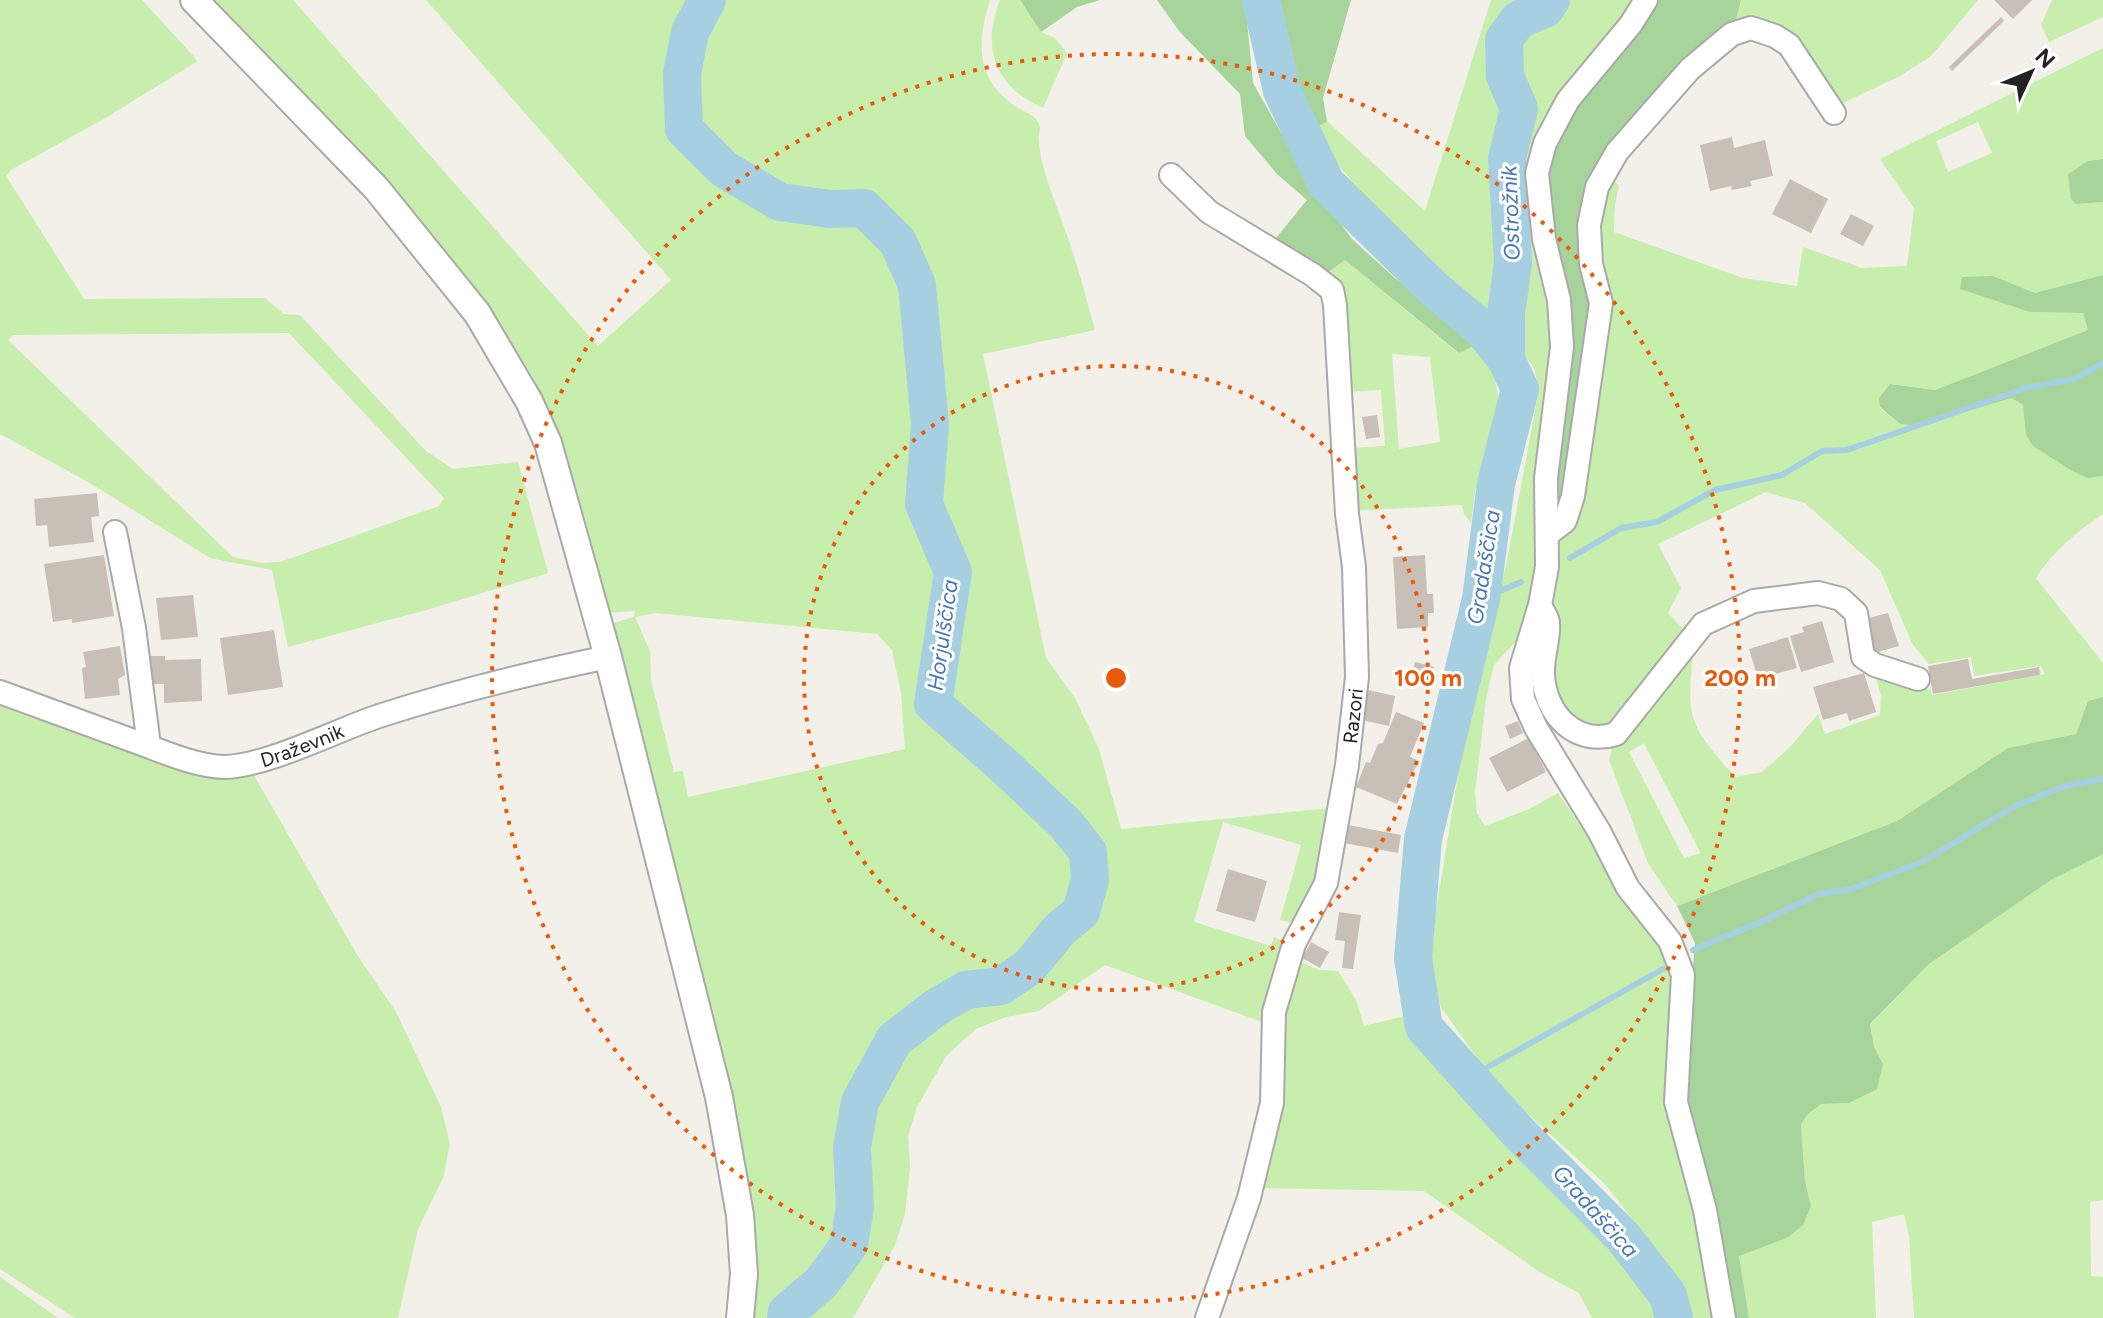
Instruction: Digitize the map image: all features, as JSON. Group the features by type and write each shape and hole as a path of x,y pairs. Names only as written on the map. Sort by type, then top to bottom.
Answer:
{"street":[{"path":"194,0 376,188 477,313 529,401 548,443 608,657 719,1097 740,1215 744,1274 740,1318"},
{"path":"1646,0 1631,24 1568,100 1545,143 1537,173 1544,239 1559,300 1562,347 1546,478 1547,567 1540,605 1521,668 1523,699 1536,728 1599,831 1628,888 1670,941 1683,975 1676,1102 1705,1210 1724,1318"},
{"path":"1547,535 1565,521 1573,496 1601,303 1591,264 1589,225 1597,187 1617,152 1690,69 1732,34 1751,28 1775,36 1789,45 1834,113"},
{"name":"Razori","path":"1171,175 1209,212 1313,275 1332,290 1354,582 1357,677 1347,765 1326,883 1294,944 1274,1012 1272,1103 1249,1198 1207,1318"},
{"path":"115,532 134,628 149,746"},
{"path":"1540,605 1548,623 1543,651 1547,697 1568,728 1600,739 1616,734 1703,624 1754,601 1818,593 1841,599 1856,613 1863,657 1875,665 1918,679"},
{"name":"Draževnik","path":"0,692 149,746 204,764 225,767 254,762 378,717 521,676 608,657"}],"green space":[{"path":"0,0 142,0 198,61 102,120 11,170 6,176 84,299 265,298 284,314 300,315 426,451 453,469 518,462 548,573 288,647 272,570 210,558 90,483 0,434","holes":["289,333 444,498 439,506 280,562 263,563 233,557 8,340 13,335"]},
{"path":"206,0 293,0 598,346 671,280 426,0 990,0 982,47 987,74 1004,98 1039,124 1043,166 1095,330 983,354 1046,658 1075,698 1099,749 1121,829 1331,808 1313,890 1293,923 1280,920 1301,845 1223,822 1194,922 1271,946 1274,937 1280,940 1265,1023 1105,965 1039,1011 1006,1017 976,1029 947,1055 917,1107 908,1136 910,1168 905,1214 895,1245 853,1318 749,1318 754,1256 753,1200 607,625 634,617 635,611 604,613 552,421 534,379 493,312 358,150","holes":["655,613 877,634 892,650 901,693 905,749 688,797 683,771 674,772 651,680 650,651 635,617"]},
{"path":"1000,0 1020,0 1041,32 1055,38 1067,53 1043,108 1013,89 996,64 992,35"},
{"path":"1020,0 1100,0 1077,7 1041,32"},
{"path":"1157,0 1245,0 1253,83 1306,177 1352,239 1396,279 1437,309 1474,346 1459,353 1345,260 1327,273 1276,238 1307,200 1277,174 1245,136 1240,94 1179,31"},
{"path":"1277,0 1351,0 1323,98 1327,121 1315,129 1295,89"},
{"path":"1491,0 1636,0 1542,120 1528,172 1556,348 1537,583 1519,638 1494,665 1486,699 1475,792 1477,813 1485,826 1529,809 1558,793 1659,940 1674,971 1675,1121 1718,1318 1689,1318 1683,1287 1606,1185 1497,1086 1441,1007 1428,961 1459,769 1507,561 1539,389 1534,368 1512,338 1401,239 1327,152 1315,129 1327,121 1425,211"},
{"path":"1651,0 1741,0 1734,28 1586,193 1595,306 1562,512 1555,504 1551,238 1545,173 1557,128"},
{"path":"1741,0 1978,0 1931,56 1900,76 1843,103 1835,101 1804,57 1734,28"},
{"path":"2052,0 2103,0 2103,17 2049,42 2041,25"},
{"path":"2103,48 2103,159 2088,161 2076,204 2103,202 2103,275 2035,293 1993,276 2030,312 2083,313 2088,330 1935,390 1891,384 1880,408 1900,424 1917,426 2012,398 2023,405 2025,418 2088,478 2103,476 2103,514 2066,543 2036,578 2103,663 2103,697 2088,701 2076,734 2008,748 1897,821 1677,906 1648,863 1609,760 1613,744 1694,642 1690,691 1694,720 1706,743 1736,777 1762,772 1790,747 1818,714 1825,734 1880,715 1881,696 1875,674 1931,690 1932,695 2045,674 2041,666 1974,676 1971,657 1929,664 1913,645 1880,570 1805,503 1766,492 1658,544 1681,588 1668,613 1688,634 1611,730 1579,729 1551,694 1555,558 1562,537 1574,529 1585,468 1594,231 1609,175 1619,186 1614,232 1743,278 1797,286 1803,247 1862,268 1907,266 1914,208 1880,159","holes":["1978,122 1992,153 1948,172 1936,141","1644,743 1700,852 1700,853 1684,858 1629,752"]},
{"path":"2103,159 2103,202 2076,204 2071,199 2068,174 2088,161"},
{"path":"1345,260 1458,353 1474,346 1493,373 1499,399 1475,493 1471,523 1462,505 1352,511 1346,448 1385,446 1381,390 1345,392 1327,273","holes":["1392,354 1430,357 1440,442 1399,449"]},
{"path":"2103,275 2103,476 2088,478 2074,472 2033,446 2026,435 2023,405 2012,398 1917,426 1900,424 1880,407 1879,398 1890,384 1935,390 2088,330 2083,313 2030,312 1960,289 1962,277 1993,276 2035,293"},
{"path":"2103,697 2103,854 2051,880 1929,964 1870,1024 1874,1047 1883,1064 1877,1089 1849,1103 1821,1104 1801,1124 1805,1181 1811,1206 1803,1225 1787,1238 1739,1256 1749,1318 1729,1318 1682,1102 1695,943 1677,906 1897,821 2008,748 2076,734 2088,701"},
{"path":"0,700 251,770 356,953 396,1012 441,1107 450,1144 443,1178 418,1229 398,1318 75,1318 0,1269"},
{"path":"2103,854 2103,1200 2090,1202 2091,1276 2103,1277 2103,1318 1914,1318 1909,1236 1904,1214 1872,1222 1876,1318 1749,1318 1739,1256 1787,1238 1811,1206 1805,1181 1801,1124 1821,1104 1849,1103 1883,1064 1874,1047 1870,1025 1929,964 2051,880"},
{"path":"1296,960 1319,970 1338,971 1356,1000 1364,1026 1405,1016 1410,1035 1615,1249 1653,1298 1660,1318 1592,1318 1579,1293 1541,1273 1424,1191 1253,1188 1276,1038"},
{"path":"0,1277 58,1318 0,1318"}],"building":[{"path":"1994,0 2032,0 2013,19"},
{"path":"2001,17 2004,21 1952,71 1949,67"},
{"path":"1732,137 1734,148 1765,140 1773,176 1750,181 1752,186 1732,190 1731,186 1710,191 1700,145"},
{"path":"1790,179 1828,199 1811,233 1772,214"},
{"path":"1851,214 1874,226 1863,246 1840,234"},
{"path":"1377,415 1380,437 1366,439 1362,417"},
{"path":"97,493 99,516 91,517 94,542 49,547 47,525 36,526 34,499"},
{"path":"104,555 114,616 72,623 72,619 53,622 44,564"},
{"path":"1425,555 1427,594 1433,594 1434,613 1428,613 1428,627 1397,629 1393,557"},
{"path":"193,595 198,637 161,640 156,598"},
{"path":"1888,613 1899,646 1871,654 1861,620"},
{"path":"1822,621 1834,662 1801,672 1790,636 1804,632 1802,627"},
{"path":"274,630 283,687 228,695 220,638"},
{"path":"1788,637 1797,668 1758,679 1749,649"},
{"path":"120,646 125,675 118,679 120,695 85,699 83,652"},
{"path":"147,656 165,656 165,660 201,659 202,701 164,703 164,684 148,684"},
{"path":"1968,659 1972,679 2039,667 2040,675 1933,694 1928,666"},
{"path":"1415,662 1434,667 1430,681 1411,676"},
{"path":"1864,673 1876,712 1849,721 1847,713 1823,720 1813,687"},
{"path":"1368,690 1395,696 1389,726 1362,720"},
{"path":"1396,712 1424,723 1410,757 1419,761 1397,804 1356,787 1366,762 1370,763 1378,744 1383,743"},
{"path":"1518,721 1523,733 1510,739 1505,726"},
{"path":"1529,738 1546,772 1507,792 1489,758"},
{"path":"1348,825 1401,835 1398,853 1344,843"},
{"path":"1228,869 1267,881 1255,922 1216,911"},
{"path":"1339,912 1361,915 1353,969 1342,968 1345,941 1335,940"},
{"path":"1311,942 1329,952 1320,968 1302,958"}],"waterway":[{"name":"Horjulščica","path":"707,0 690,32 682,74 684,129 724,169 780,202 830,209 864,208 898,242 917,285 930,424 924,504 953,572 933,704 1066,824 1088,852 1090,880 1081,912 1060,929 1029,967 1001,986 966,990 935,1008 894,1040 860,1102 852,1147 855,1207 849,1245 821,1283 787,1312 786,1318"},
{"name":"Gradaščica","path":"1261,0 1282,91 1326,183 1433,288 1482,329 1506,359 1520,389 1496,484 1481,599 1423,839 1413,958 1424,1027 1519,1133 1623,1237 1668,1295 1674,1318"},
{"name":"Ostrožnik","path":"1506,359 1506,314 1513,263 1507,158 1519,109 1505,76 1504,40 1518,20 1545,9 1551,0"},
{"path":"1570,558 1621,528 1657,522 1715,490 1782,475 1822,451 1847,450 2026,388 2074,379 2103,363"},
{"path":"1481,599 1521,582"},
{"path":"1693,950 1819,894 1851,889 1922,862 2013,807 2065,786 2103,779"},
{"path":"1468,1078 1663,969"}]}
